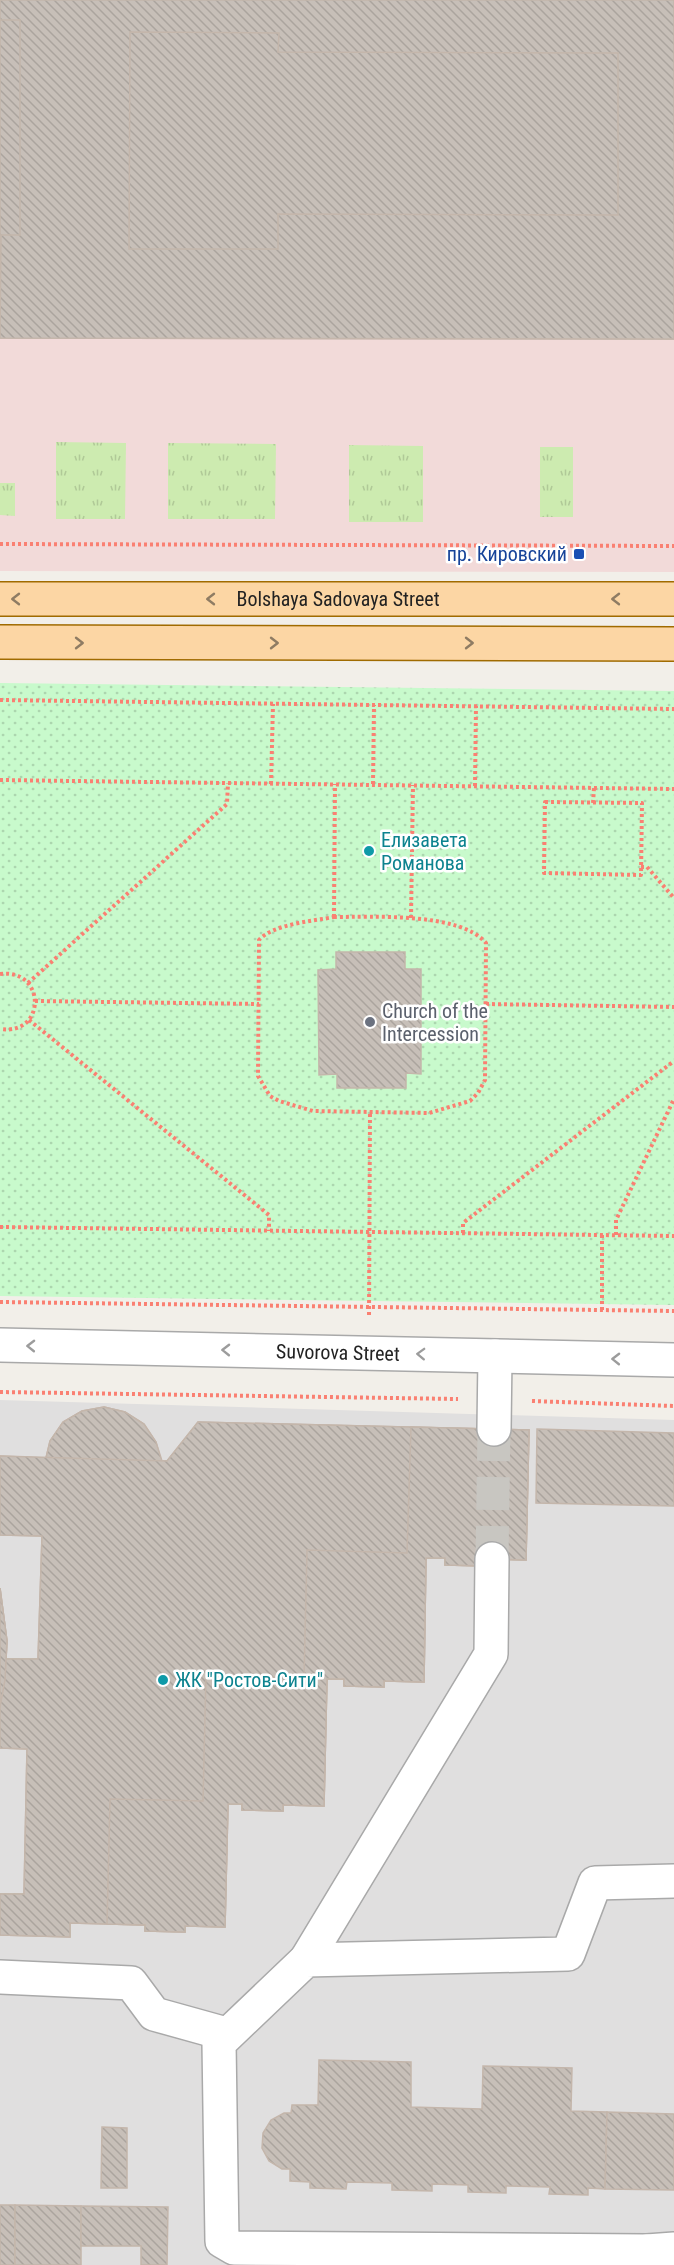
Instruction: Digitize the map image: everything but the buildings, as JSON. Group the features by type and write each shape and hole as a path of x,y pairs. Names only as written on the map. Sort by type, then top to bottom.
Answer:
{"main road":[{"name":"Bolshaya Sadovaya Street","path":"0,599 674,599"},
{"path":"0,642 674,644"}],"street":[{"name":"Suvorova Street","path":"0,1345 674,1360"},
{"path":"494,1414 495,1356"},
{"path":"492,1559 490,1654 306,1960 219,2043 222,2241 234,2248 656,2255"},
{"path":"306,1960 568,1954 596,1883 674,1881"},
{"path":"0,1977 131,1983 154,2014 226,2034"}],"path":[{"path":"0,544 674,546"},
{"path":"0,700 674,709"},
{"path":"271,784 273,704"},
{"path":"374,784 375,705"},
{"path":"475,786 476,706"},
{"path":"0,780 674,789"},
{"path":"28,983 227,804 228,783"},
{"path":"334,917 335,784"},
{"path":"411,918 413,785"},
{"path":"593,803 594,788"},
{"path":"545,802 642,803 641,867 641,875 544,873 545,802"},
{"path":"641,867 647,867 674,898"},
{"path":"334,917 411,918 465,928 478,934 485,941 485,1080 470,1101 429,1113 313,1111 270,1096 258,1077 260,938 279,928 334,917"},
{"path":"0,974 14,974 28,983 35,1001 34,1011 29,1020 15,1029 0,1029"},
{"path":"35,1001 259,1004"},
{"path":"486,1004 674,1007"},
{"path":"29,1020 269,1215 269,1231"},
{"path":"463,1233 464,1222 674,1061"},
{"path":"616,1235 616,1220 674,1099"},
{"path":"368,1353 370,1112"},
{"path":"0,1227 674,1236"},
{"path":"602,1235 602,1310"},
{"path":"0,1302 674,1311"},
{"path":"0,1392 494,1414 674,1406"}],"shaded area":[{"path":"0,0 674,0 674,572 0,571"},
{"path":"0,1400 674,1420 674,2265 0,2265"}],"green space":[{"path":"56,442 126,443 125,519 56,519"},
{"path":"168,443 276,444 275,519 168,519"},
{"path":"349,445 423,446 423,522 349,522"},
{"path":"540,447 573,447 573,517 540,517"},
{"path":"0,483 15,483 15,516 0,515"},
{"path":"0,683 674,691 674,1305 0,1296"}],"tunnel":[{"path":"492,1559 494,1429"}],"place":[{"name":"пр. Кировский","path":"579,554"},
{"name":"Елизавета Романова","path":"369,851"},
{"name":"Church of the Intercession","path":"370,1022"},
{"name":"ЖК \"Ростов-Сити\"","path":"163,1680"}]}
